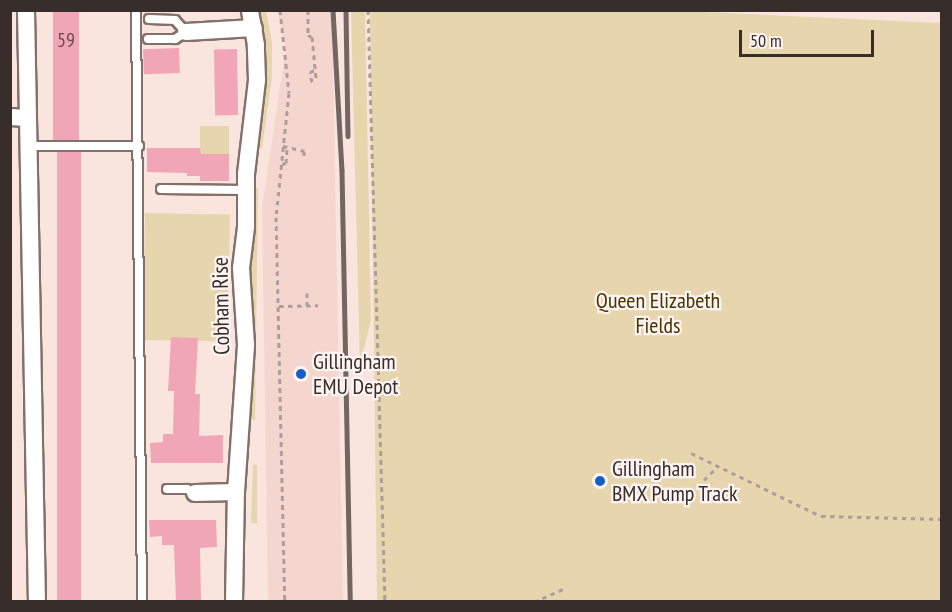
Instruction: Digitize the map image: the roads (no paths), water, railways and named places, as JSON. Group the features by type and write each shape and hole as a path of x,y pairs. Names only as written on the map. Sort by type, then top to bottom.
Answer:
{"street":[{"path":"26,10 19,117 28,146 37,602"},
{"name":"Cobham Rise","path":"234,602 236,492 246,345 241,286 246,228 245,190 256,95 254,28 250,10"},
{"path":"186,32 254,28"},
{"path":"195,493 236,492"}],"lane":[{"path":"136,10 142,602"},
{"path":"147,39 176,39 186,32 175,20 149,20"},
{"path":"28,146 139,146"},
{"path":"161,189 245,190"},
{"path":"167,489 187,489 195,493"}],"railway":[{"path":"333,10 342,171 350,602"},
{"path":"346,10 348,136"}],"place":[{"name":"Gillingham EMU Depot","path":"301,374"},
{"name":"Gillingham BMX Pump Track","path":"600,481"}],"park label":[{"name":"Queen Elizabeth Fields","path":"658,312"}]}
